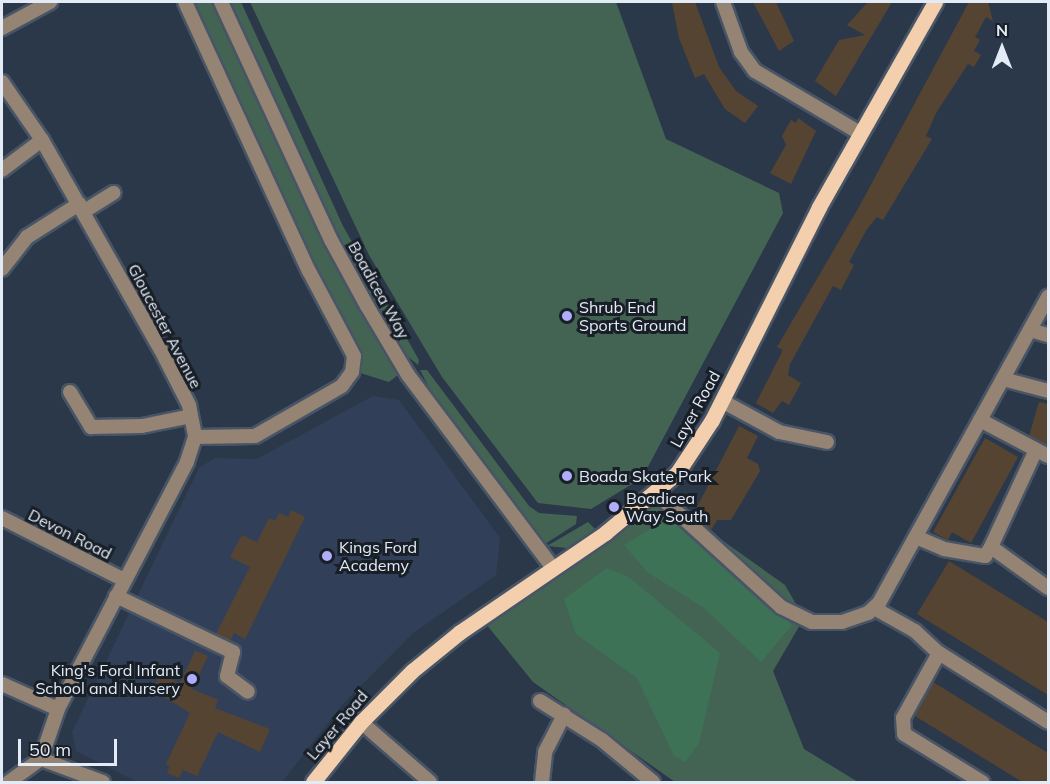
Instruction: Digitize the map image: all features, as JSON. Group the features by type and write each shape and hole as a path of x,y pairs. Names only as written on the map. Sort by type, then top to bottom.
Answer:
{"main road":[{"name":"Layer Road","path":"313,783 361,722 460,632 657,494 695,450 860,133 935,2"}],"street":[{"path":"2,28 50,2"},
{"path":"185,2 309,271 354,356 352,372 342,386 262,432 236,439 195,437"},
{"name":"Boadicea Way","path":"221,2 331,240 367,306 408,375 553,568"},
{"path":"723,2 741,52 755,71 860,133"},
{"name":"Gloucester Avenue","path":"2,82 42,140 161,350 191,416 195,437 187,462 58,709 40,759"},
{"path":"2,170 42,140"},
{"path":"2,269 27,237 114,193"},
{"path":"1044,310 1048,335"},
{"path":"657,494 781,607 812,621 842,622 874,608 1044,310"},
{"path":"1003,379 1048,391"},
{"path":"70,392 92,427 142,426 191,416"},
{"path":"722,401 779,432 827,442"},
{"path":"916,537 944,549 985,556 1042,454 980,420"},
{"name":"Devon Road","path":"2,518 124,580"},
{"path":"991,547 1048,588"},
{"path":"116,596 233,652 227,676 248,692"},
{"path":"874,608 915,631 939,653 1048,722"},
{"path":"939,653 903,718 904,734 982,783"},
{"path":"2,684 58,709"},
{"path":"540,701 564,715 653,783"},
{"path":"542,783 545,752 564,715"},
{"path":"361,722 430,783"},
{"path":"9,783 40,759 98,781"}],"shaded area":[{"name":"Kings Ford Academy","path":"373,396 399,400 500,538 496,575 412,634 341,706 282,782 137,782 76,751 72,732 199,468 215,458 257,459"}],"green space":[{"path":"189,2 211,2 330,257 399,374 389,382 357,372 357,344 308,259"},
{"path":"229,2 241,2 343,226 419,360 418,365 405,354 345,253"},
{"name":"Shrub End Sports Ground","path":"250,2 616,2 666,139 779,193 783,213 642,478 591,509 538,503 442,377 369,255"},
{"path":"420,370 427,370 529,506 539,513 577,516 576,524 545,544 436,401"},
{"path":"657,494 785,585 804,618 773,671 804,749 858,782 675,782 533,682 486,624"},
{"path":"668,518 792,625 761,662 704,608 647,572 624,545"},
{"path":"588,522 595,529 567,548 547,546"},
{"path":"607,568 630,578 720,653 699,743 685,762 674,756 637,678 576,634 564,599"}],"building":[{"path":"695,2 719,67 736,91 758,106 745,123 725,109 704,74 695,78 679,38 672,3"},
{"path":"753,2 776,2 794,41 779,51"},
{"path":"868,2 892,2 836,96 815,81 839,40 865,35 847,25"},
{"path":"969,2 988,2 993,21 986,17 975,37 980,40 974,51 981,55 974,67 968,64 936,113 926,136 932,139 883,220 877,217 867,229 849,262 854,265 841,290 833,286 790,364 788,375 801,383 789,405 782,401 773,413 756,403 783,350 777,347 859,207"},
{"path":"798,118 816,131 791,184 770,173 786,145 782,136 791,120 796,123"},
{"path":"1039,402 1048,404 1048,445 1029,436"},
{"path":"739,426 758,436 747,458 758,464 760,471 731,520 717,520 711,530 701,522 706,516 696,509"},
{"path":"985,438 1018,457 971,543 952,532 948,540 933,532"},
{"path":"291,510 305,517 245,639 234,633 230,641 216,634 250,567 230,557 242,535 257,542 269,518 275,521 279,513 288,517"},
{"path":"949,561 1048,622 1048,695 917,614"},
{"path":"195,651 208,656 192,689 218,700 215,708 270,729 260,752 218,732 197,776 183,770 179,778 167,773 170,766 166,764 190,713 153,690 160,674 180,683"},
{"path":"933,682 1048,753 1048,783 1024,783 915,716"}],"place":[{"name":"Shrub End Sports Ground","path":"567,316"},
{"name":"Boada Skate Park","path":"567,476"},
{"name":"Boadicea Way South","path":"614,507"},
{"name":"Kings Ford Academy","path":"327,556"},
{"name":"King's Ford Infant School and Nursery","path":"192,679"}]}
